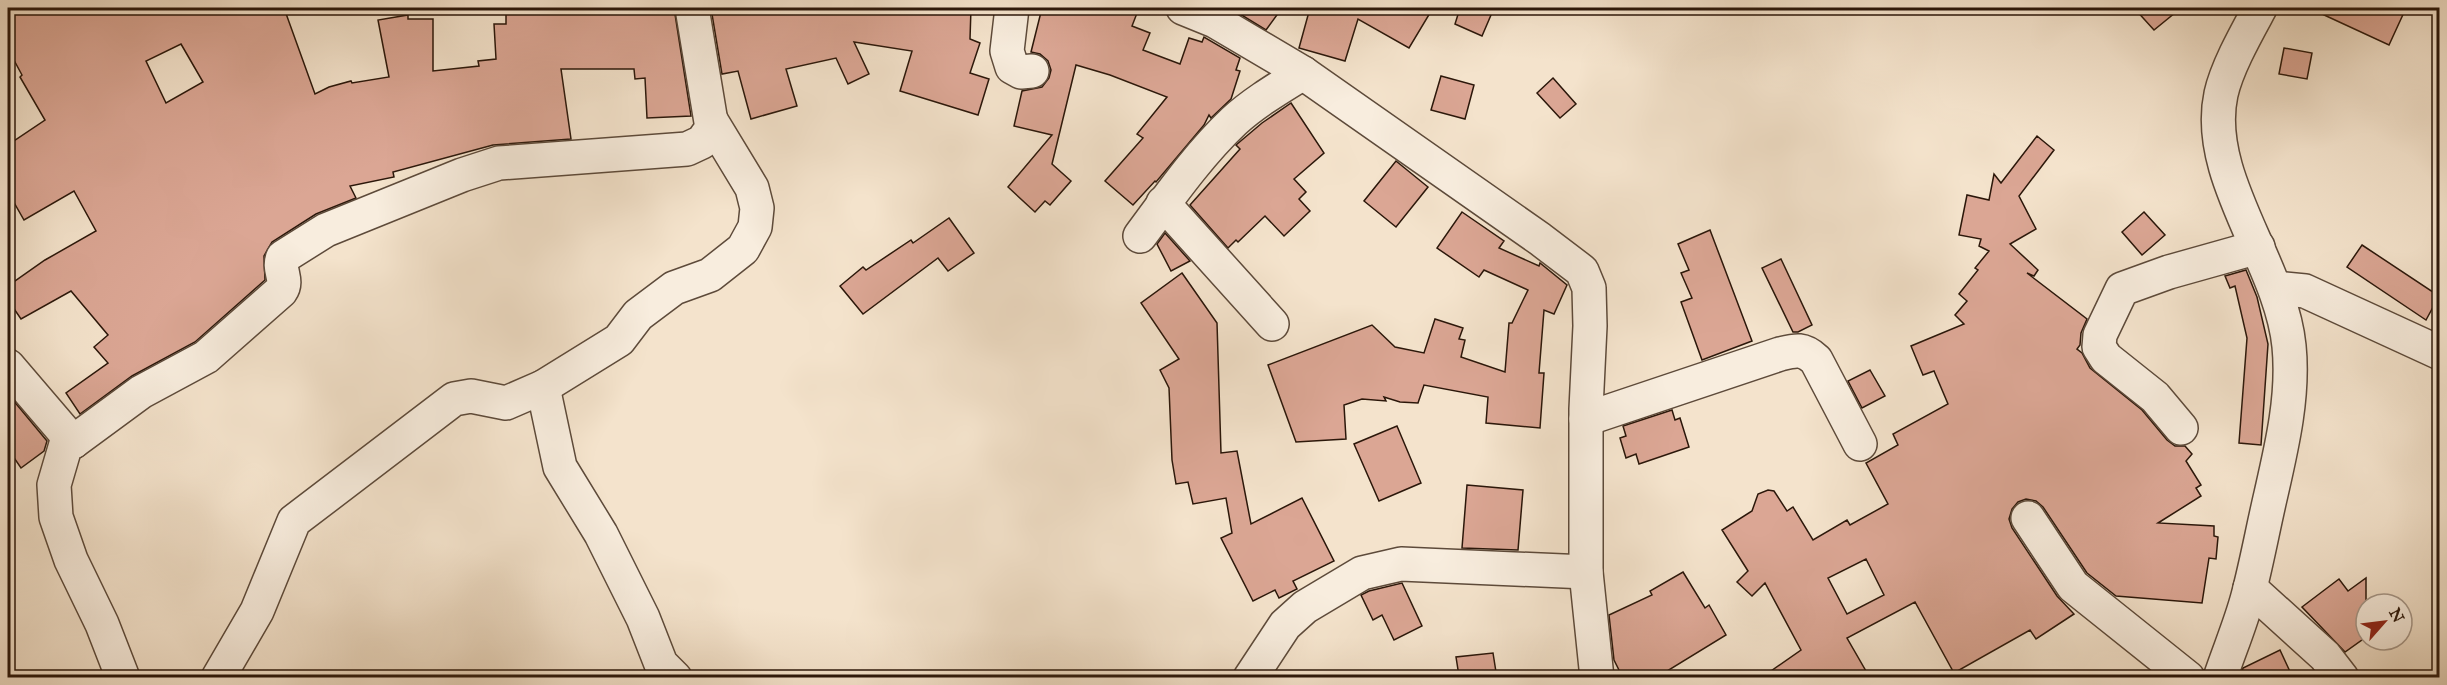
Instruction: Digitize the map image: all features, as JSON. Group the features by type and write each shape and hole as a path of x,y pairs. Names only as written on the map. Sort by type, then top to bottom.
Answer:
{"street":[{"path":"218,678 257,611 294,521 454,399 471,396 506,404 543,387 619,340 638,315 674,288 710,275 743,249 756,227 757,208 752,188 712,122 692,8"},
{"path":"1012,8 1007,51 1012,67 1021,72 1032,71"},
{"path":"1183,8 1215,21 1303,73 1582,271 1590,297 1586,419 1586,572 1597,678"},
{"path":"2220,678 2250,588 2279,458 2291,386 2289,344 2276,288 2232,190 2221,139 2219,110 2221,93 2260,8"},
{"path":"1140,236 1163,203 1233,122 1254,105 1303,73"},
{"path":"123,678 102,624 71,560 56,517 54,485 66,444 73,442 141,392 206,357 282,291 285,282 280,262 283,257 326,230 462,175 499,163 687,149 708,136 712,122"},
{"path":"1163,203 1272,324"},
{"path":"2181,428 2155,397 2106,358 2099,347 2100,335 2122,289 2169,272 2258,248"},
{"path":"2276,288 2305,291 2439,354"},
{"path":"1586,419 1780,354 1796,351 1808,352 1816,360 1860,444"},
{"path":"8,366 73,442"},
{"path":"543,387 560,467 602,534 643,618 661,663 675,678"},
{"path":"2028,518 2073,586 2188,678"},
{"path":"1250,678 1285,625 1305,606 1362,573 1401,564 1586,572"},
{"path":"2250,588 2325,656 2342,678"}],"building":[{"path":"8,8 284,8 315,94 329,87 351,81 352,83 389,77 378,20 408,15 408,19 433,19 433,71 479,66 478,61 496,59 494,24 506,24 506,8 674,8 691,116 647,118 645,78 635,79 634,69 561,69 571,139 493,145 393,172 394,177 350,186 356,198 316,214 272,242 264,256 265,280 195,342 132,376 80,414 66,393 108,363 94,347 108,335 71,291 21,319 8,300 8,286 45,260 96,231 74,191 24,220 8,192 8,145 45,120 20,77 22,75 8,49 8,26 14,22","holes":["181,44 203,82 166,103 146,61"]},
{"path":"711,8 971,8 970,39 980,43 970,73 989,79 978,115 900,91 912,51 854,42 869,74 848,84 836,58 786,69 797,106 751,119 738,71 722,74"},
{"path":"1042,8 1094,8 1115,13 1117,8 1139,8 1132,26 1150,33 1143,50 1180,64 1189,38 1202,42 1204,37 1240,58 1236,70 1240,71 1231,99 1211,118 1209,115 1204,125 1156,182 1133,205 1105,181 1143,138 1137,134 1167,97 1110,75 1076,65 1052,164 1071,181 1050,205 1045,201 1035,212 1008,187 1052,135 1014,126 1022,91 1042,87 1049,78 1051,70 1048,61 1040,54 1031,52"},
{"path":"1230,8 1282,8 1266,30"},
{"path":"1310,8 1433,8 1409,48 1358,19 1345,61 1299,48"},
{"path":"1460,8 1494,8 1482,36 1455,24"},
{"path":"2134,8 2181,8 2154,30"},
{"path":"2309,8 2406,8 2389,45"},
{"path":"2284,48 2312,53 2307,79 2279,74"},
{"path":"1441,76 1474,85 1465,119 1431,110"},
{"path":"1553,78 1576,104 1560,118 1537,93"},
{"path":"1291,103 1324,153 1294,179 1306,192 1299,199 1310,211 1284,236 1265,216 1238,242 1236,240 1228,248 1190,205 1240,149 1236,145"},
{"path":"2037,136 2054,150 2019,196 2036,229 2010,244 2038,270 2034,276 2027,273 2087,319 2077,349 2082,353 2090,368 2142,410 2167,440 2175,446 2185,446 2192,454 2186,461 2201,485 2196,488 2201,496 2158,523 2214,526 2214,536 2218,537 2216,559 2209,558 2202,603 2116,596 2087,573 2043,507 2036,501 2026,499 2018,502 2012,509 2009,519 2012,528 2057,596 2074,614 2036,639 2030,630 1954,673 1915,602 1847,638 1870,678 1761,678 1801,650 1765,583 1752,596 1737,582 1748,571 1722,530 1752,511 1758,494 1768,490 1774,491 1787,511 1793,507 1813,540 1847,520 1850,525 1888,504 1866,463 1898,445 1893,434 1948,404 1934,371 1923,375 1911,346 1964,324 1955,315 1967,301 1959,294 1978,270 1975,268 1989,251 1979,246 1981,239 1959,235 1967,195 1989,200 1994,174 2001,183","holes":["1866,559 1884,595 1847,614 1828,578"]},
{"path":"1396,161 1428,187 1396,227 1364,201"},
{"path":"1462,212 1504,241 1499,248 1539,266 1540,263 1567,285 1554,314 1544,310 1539,373 1544,373 1540,428 1486,423 1488,397 1424,385 1418,403 1400,402 1384,397 1386,401 1362,399 1344,405 1346,439 1296,442 1268,365 1372,325 1395,347 1424,353 1435,319 1463,328 1459,339 1465,340 1461,357 1505,372 1509,323 1512,323 1528,290 1484,270 1479,277 1437,248"},
{"path":"2144,212 2165,235 2142,255 2122,232"},
{"path":"949,218 974,253 948,271 938,258 863,314 840,286 863,267 866,270 911,240 913,243"},
{"path":"1710,230 1752,341 1702,360 1681,302 1692,298 1681,273 1689,270 1678,244"},
{"path":"1165,233 1190,261 1171,271 1157,244"},
{"path":"2362,245 2439,296 2426,320 2347,267"},
{"path":"1781,259 1812,325 1798,332 1793,332 1762,268"},
{"path":"2246,270 2257,297 2268,344 2261,445 2239,443 2247,338 2235,286 2230,288 2225,276"},
{"path":"1182,273 1217,323 1221,453 1237,451 1251,524 1302,498 1334,561 1293,581 1297,589 1279,598 1275,590 1253,601 1221,538 1232,533 1226,498 1193,504 1188,482 1176,484 1172,460 1169,388 1160,370 1179,359 1141,303"},
{"path":"1870,370 1885,396 1862,408 1848,381"},
{"path":"8,394 47,441 44,451 21,468 8,449"},
{"path":"1672,410 1675,420 1680,418 1689,447 1639,464 1636,454 1626,458 1620,438 1626,436 1623,426"},
{"path":"1397,426 1421,483 1379,501 1354,444"},
{"path":"1467,485 1523,490 1518,550 1462,548"},
{"path":"1683,572 1705,608 1709,605 1726,635 1667,671 1670,678 1623,678 1614,660 1609,615 1652,595 1650,591"},
{"path":"2366,578 2366,592 2354,592 2354,646 2345,652 2302,607 2339,579 2348,591"},
{"path":"1402,583 1422,626 1394,640 1382,615 1373,620 1361,595"},
{"path":"2280,650 2293,678 2240,678 2243,668"},
{"path":"1493,653 1496,672 1459,676 1456,657"}]}
